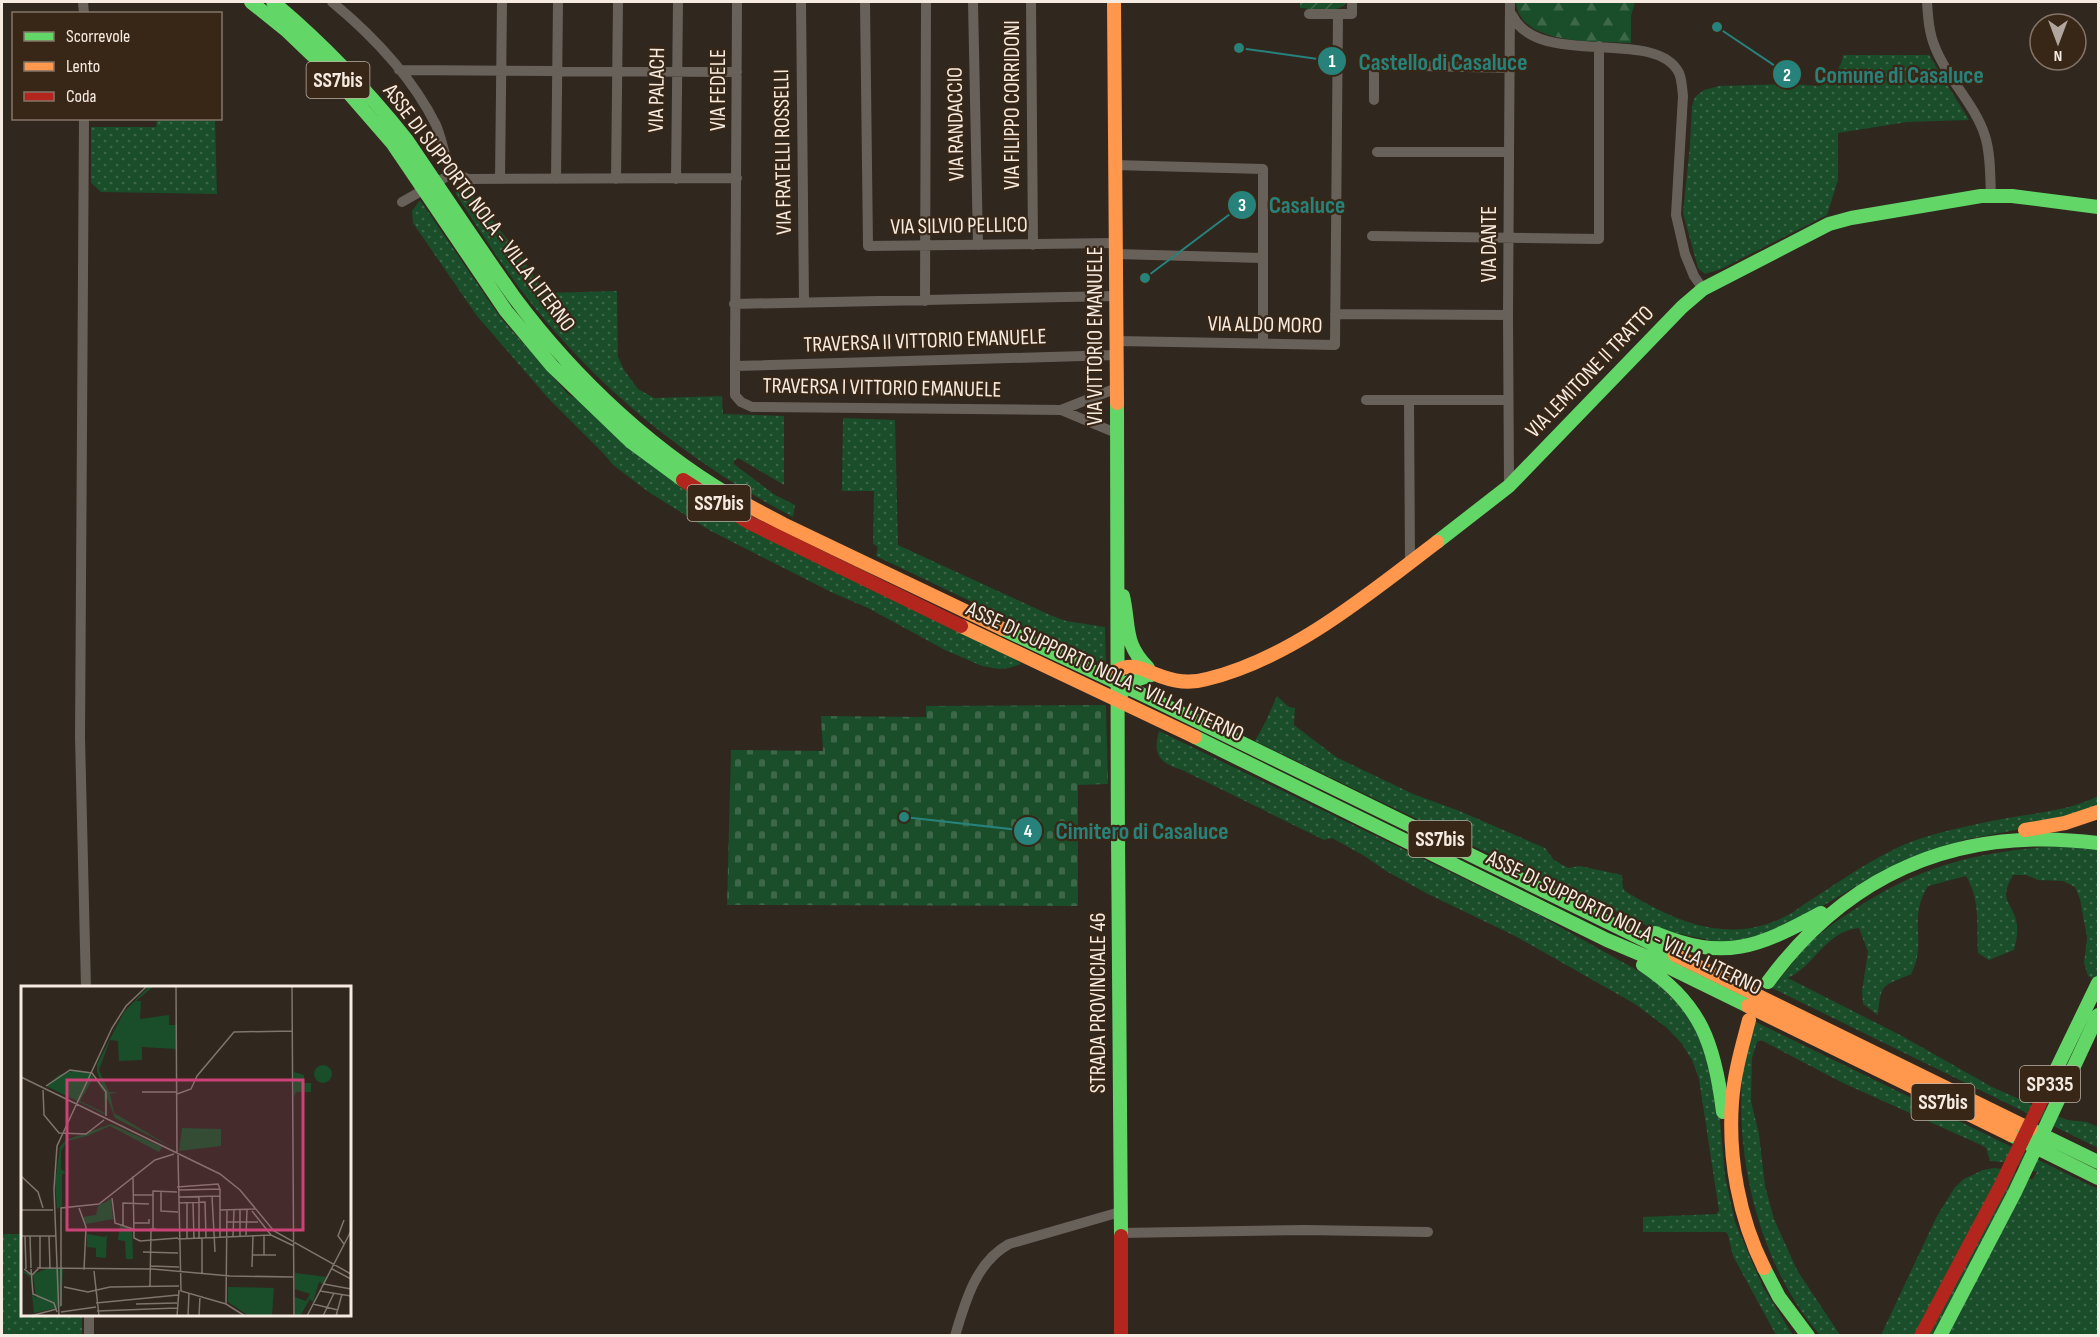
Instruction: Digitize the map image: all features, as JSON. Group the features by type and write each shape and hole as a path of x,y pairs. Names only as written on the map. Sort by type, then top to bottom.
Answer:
{"main road":[{"name":"ASSE DI SUPPORTO NOLA - VILLA LITERNO","path":"250,2 286,30 347,90 393,144 448,199 515,298 562,355 603,397 649,438 688,468 736,499 783,524 1154,700 1592,913 2098,1162"},
{"name":"ASSE DI SUPPORTO NOLA - VILLA LITERNO","path":"273,2 305,28 343,65 387,114 436,207 506,311 552,366 630,441 688,484 750,523 949,621 1152,716 2098,1178"},
{"name":"VIA VITTORIO EMANUELE","path":"1114,2 1117,348 1116,671"},
{"name":"VIA LEMITONE II TRATTO","path":"1116,671 1130,675 1154,674 1168,679 1196,681 1229,672 1267,656 1320,628 1361,601 1509,486 1702,289 1829,224 1876,213 1973,197 2012,195 2098,207"},
{"path":"1116,584 1121,590 1124,602 1128,642 1137,658 1154,674 1129,682 1116,712"},
{"name":"STRADA PROVINCIALE 46","path":"1116,671 1121,1335"},
{"path":"1592,913 1624,919 1664,938 1682,942 1727,948 1764,942 1850,898 1891,874 1929,857 1989,842 2011,833 2065,823 2098,812"},
{"path":"1989,842 2055,839 2098,843"},
{"path":"1768,982 1808,935 1850,898"},
{"path":"1607,940 1622,954 1654,971 1674,988 1700,1021 1714,1053 1721,1090 1725,1132 1750,1234 1771,1283 1808,1335"},
{"name":"SP335","path":"1922,1335 2001,1185 2098,983"},
{"name":"SP335","path":"1941,1335 2015,1192 2098,1015"},
{"path":"1734,1168 1732,1100 1749,1020"},
{"path":"1780,1297 1785,1315 1798,1335"}],"street":[{"path":"332,2 358,23 399,70 426,107 442,139 448,165 453,173 468,179 737,178"},
{"path":"500,179 502,2"},
{"path":"556,179 558,2"},
{"path":"616,179 618,2"},
{"name":"VIA PALACH","path":"676,178 678,2"},
{"name":"VIA FEDELE","path":"735,366 737,2"},
{"name":"VIA FRATELLI ROSSELLI","path":"801,2 804,303"},
{"name":"VIA SILVIO PELLICO","path":"865,2 868,246 1033,245 1262,258"},
{"path":"925,302 926,2"},
{"name":"VIA RANDACCIO","path":"974,2 978,245"},
{"name":"VIA FILIPPO CORRIDONI","path":"1031,2 1033,245"},
{"path":"1309,14 1352,14 1352,2"},
{"name":"VIA DANTE","path":"1509,486 1510,2"},
{"path":"1927,2 1935,49 1978,119 1985,136 1990,166 1991,196"},
{"path":"1511,13 1521,28 1537,38 1558,44 1644,51 1669,62 1679,73 1682,82 1683,106 1676,215 1685,254 1702,289"},
{"name":"VIA ALDO MORO","path":"1117,348 1263,344 1335,345 1338,14"},
{"path":"1372,237 1599,239 1599,46"},
{"path":"1374,100 1374,65 1511,68"},
{"path":"399,70 737,72"},
{"path":"84,120 80,737 86,986"},
{"path":"1377,152 1509,152"},
{"path":"1114,165 1263,169 1263,344"},
{"path":"402,202 453,173"},
{"path":"734,304 925,302 1116,296"},
{"path":"1335,314 1508,315"},
{"name":"TRAVERSA II VITTORIO EMANUELE","path":"735,366 1117,348"},
{"name":"TRAVERSA I VITTORIO EMANUELE","path":"735,366 735,395 741,402 752,407 1061,410 1117,388"},
{"path":"1366,400 1508,400"},
{"path":"1409,400 1410,562"},
{"name":"TRAVERSA I VITTORIO EMANUELE","path":"1061,410 1116,433"},
{"path":"956,1335 962,1313 979,1272 1000,1249 1009,1244 1120,1212"},
{"path":"1120,1233 1305,1230 1428,1232"},
{"path":"89,1316 89,1335"}],"green space":[{"path":"1300,2 1347,2 1338,9 1325,10 1300,8"},
{"path":"1516,2 1635,2 1631,16 1631,43 1581,41 1545,34 1531,27 1520,16"},
{"path":"1843,55 1929,55 1969,120 1907,122 1838,133 1838,180 1827,215 1721,269 1705,274 1698,268 1683,213 1692,106 1695,97 1704,90 1719,86 1789,84 1820,86 1833,78 1842,62"},
{"path":"157,120 215,120 217,194 101,192 91,183 91,127 156,127"},
{"path":"454,184 468,187 520,255 545,293 617,291 618,357 624,370 638,389 654,398 722,396 723,414 784,416 784,485 738,458 734,464 775,495 795,505 793,517 728,479 667,436 638,413 583,362 543,318 516,283 456,194"},
{"path":"420,200 500,317 568,394 1022,664 999,669 982,666 945,650 868,608 833,593 711,531 650,493 613,465 548,398 477,316 413,223 412,211"},
{"path":"843,418 895,420 898,545 1050,615 1066,621 1105,627 1106,666 876,556 878,547 873,544 874,491 842,491"},
{"path":"1277,696 1289,707 1295,708 1294,725 1336,757 1413,794 1457,810 1545,848 1554,860 1568,868 1580,866 1622,875 1625,891 1662,912 1702,926 1722,929 1742,929 1763,925 1784,917 1872,861 1922,838 1982,823 2063,808 2098,796 2098,809 2058,822 1963,840 1882,871 1787,927 1728,944 1652,928 1581,898 1255,741"},
{"path":"1106,705 1108,784 1078,785 1078,906 727,905 731,750 823,751 821,716 926,717 926,706"},
{"path":"1159,731 1537,914 1651,978 1692,1017 1717,1089 1725,1176 1735,1222 1763,1287 1793,1335 1776,1335 1733,1256 1726,1232 1643,1232 1643,1217 1716,1214 1719,1211 1699,1079 1692,1060 1682,1044 1667,1028 1635,1004 1515,936 1386,871 1332,838 1324,840 1168,764 1157,752"},
{"path":"2061,846 2098,850 2098,981 2088,976 2084,963 2087,938 2080,899 2075,887 2063,881 2038,880 2026,875 2013,875 2006,891 2006,897 2017,925 2014,950 1989,960 1978,953 1976,904 1966,876 1928,886 1919,910 1916,963 1911,974 1889,984 1882,991 1878,1015 1863,1004 1862,991 1868,952 1859,928 1847,931 1828,942 1806,966 1788,978 1902,1036 1992,1087 2067,1120 2087,1122 2098,1127 2098,1148 1772,988 1807,946 1825,930 1882,892 1955,862 2006,851"},
{"path":"1756,1022 2098,1189 2098,1335 1881,1335 1936,1218 1955,1187 1964,1179 1983,1170 1994,1168 2010,1170 2032,1180 2037,1172 2012,1163 1990,1161 1986,1148 1981,1145 1843,1083 1761,1040 1757,1042 1752,1058 1751,1101 1759,1134 1765,1186 1774,1219 1797,1270 1840,1335 1820,1335 1800,1309 1782,1279 1768,1248 1749,1181 1741,1112 1742,1079"},
{"path":"2,1234 21,1234 21,1316 82,1316 82,1335 2,1335"}],"traffic: fast":[{"path":"251,2 286,30 333,75 393,144 506,311 552,366 630,441 683,480"},
{"path":"273,2 343,67 406,139 514,297 563,357 620,413 681,464 747,505"},
{"path":"1437,542 1509,486 1682,307 1703,289 1829,224 1851,218 1981,196 2012,196 2098,207"},
{"path":"1117,403 1121,1236"},
{"path":"1123,596 1131,642 1148,668"},
{"path":"1003,629 1154,700 1675,955"},
{"path":"1122,693 1129,682 1154,674"},
{"path":"1195,737 1607,940 1652,959 1748,1006"},
{"path":"1768,982 1800,943 1835,911 1873,884 1913,864 1955,850 2001,842 2048,839 2098,843"},
{"path":"1655,933 1702,947 1741,947 1778,935 1821,913"},
{"path":"1643,965 1663,979 1679,995 1702,1028 1715,1066 1723,1112"},
{"path":"2055,1072 2098,983"},
{"path":"1940,1336 2015,1192 2098,1015"},
{"path":"2030,1129 2098,1162"},
{"path":"2011,1135 2098,1178"},
{"path":"1764,1268 1779,1297 1808,1336"}],"traffic: slow":[{"path":"1114,2 1117,403"},
{"path":"747,505 1003,629"},
{"path":"1116,671 1134,667 1168,679 1191,681 1207,679 1238,669 1269,656 1328,622 1437,542"},
{"path":"961,626 1195,737"},
{"path":"2025,830 2065,823 2098,812"},
{"path":"1675,955 2030,1129"},
{"path":"1748,1006 2011,1135"},
{"path":"1749,1020 1733,1092 1732,1145 1742,1208 1755,1249 1764,1268"}],"traffic: jam":[{"path":"683,480 750,523 961,626"},
{"path":"1921,1336 2001,1185 2055,1072"},
{"path":"1121,1236 1121,1336"}],"place":[{"name":"Comune di Casaluce","path":"1717,27"},
{"name":"Castello di Casaluce","path":"1239,48"},
{"name":"Casaluce","path":"1145,278"},
{"name":"Cimitero di Casaluce","path":"904,817"}]}
